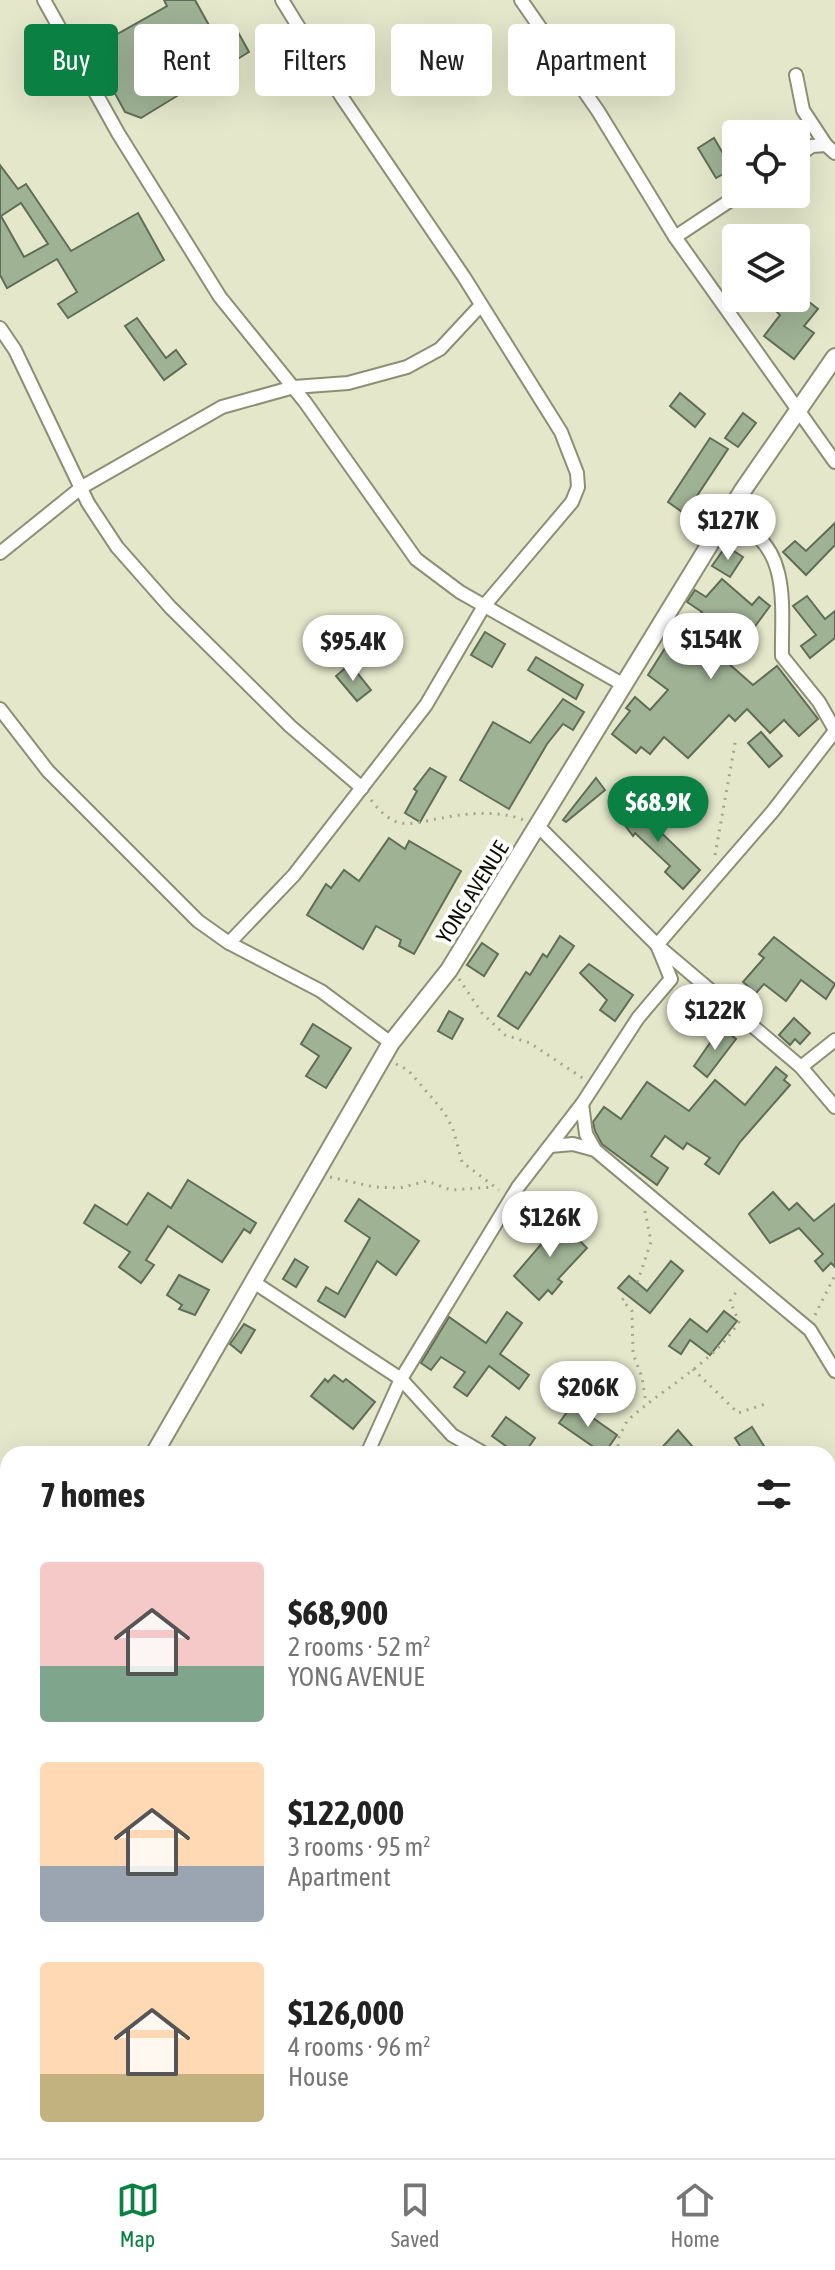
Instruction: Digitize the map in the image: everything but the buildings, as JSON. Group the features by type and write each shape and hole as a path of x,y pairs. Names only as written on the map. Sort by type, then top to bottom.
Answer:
{"street":[{"path":"44,0 118,133 220,297 294,387 416,559 484,606 624,685"},
{"path":"229,943 294,875 426,705 484,606 572,502 578,487 561,432 481,305 343,99 282,0"},
{"path":"521,0 598,111 675,237 835,462"},
{"path":"796,75 803,110 830,149"},
{"path":"810,147 830,149"},
{"path":"675,237 722,206"},
{"path":"0,553 82,487 222,407 294,387 348,383 407,367 440,349 481,305"},
{"path":"0,328 15,350 82,487 117,547 170,607 290,726 362,788"},
{"name":"YONG AVENUE","path":"159,1446 386,1050 449,970 743,490 835,357"},
{"path":"657,945 835,730 819,702 782,656 783,601 777,570 768,547 758,535 745,528 743,490"},
{"path":"0,709 48,771 185,910 229,943 321,991 386,1050"},
{"path":"538,826 657,945 801,1067 835,1107"},
{"path":"371,1446 401,1379 518,1187 582,1104 638,1018 671,979 657,945"},
{"path":"801,1067 835,1040"},
{"path":"582,1104 586,1134 595,1150 810,1330 835,1371"},
{"path":"550,1146 573,1144 595,1150"},
{"path":"255,1283 401,1379 452,1435 471,1446"}],"path":[{"path":"714,879 716,836 736,738"},
{"path":"362,788 384,816 402,824 421,825 441,818 471,815 511,815 538,826"},
{"path":"449,970 470,992 482,1013 505,1035 530,1043 594,1086"},
{"path":"386,1050 408,1070 444,1112 453,1129 462,1162 501,1191 518,1187"},
{"path":"313,1175 374,1187 400,1188 427,1181 451,1190 494,1187"},
{"path":"644,1192 651,1242 635,1289 622,1300 632,1311 633,1354 642,1377 646,1404"},
{"path":"810,1330 825,1289 835,1275"},
{"path":"618,1446 627,1421 716,1353 739,1322 730,1301 747,1279"},
{"path":"693,1369 738,1413 765,1404"}]}
